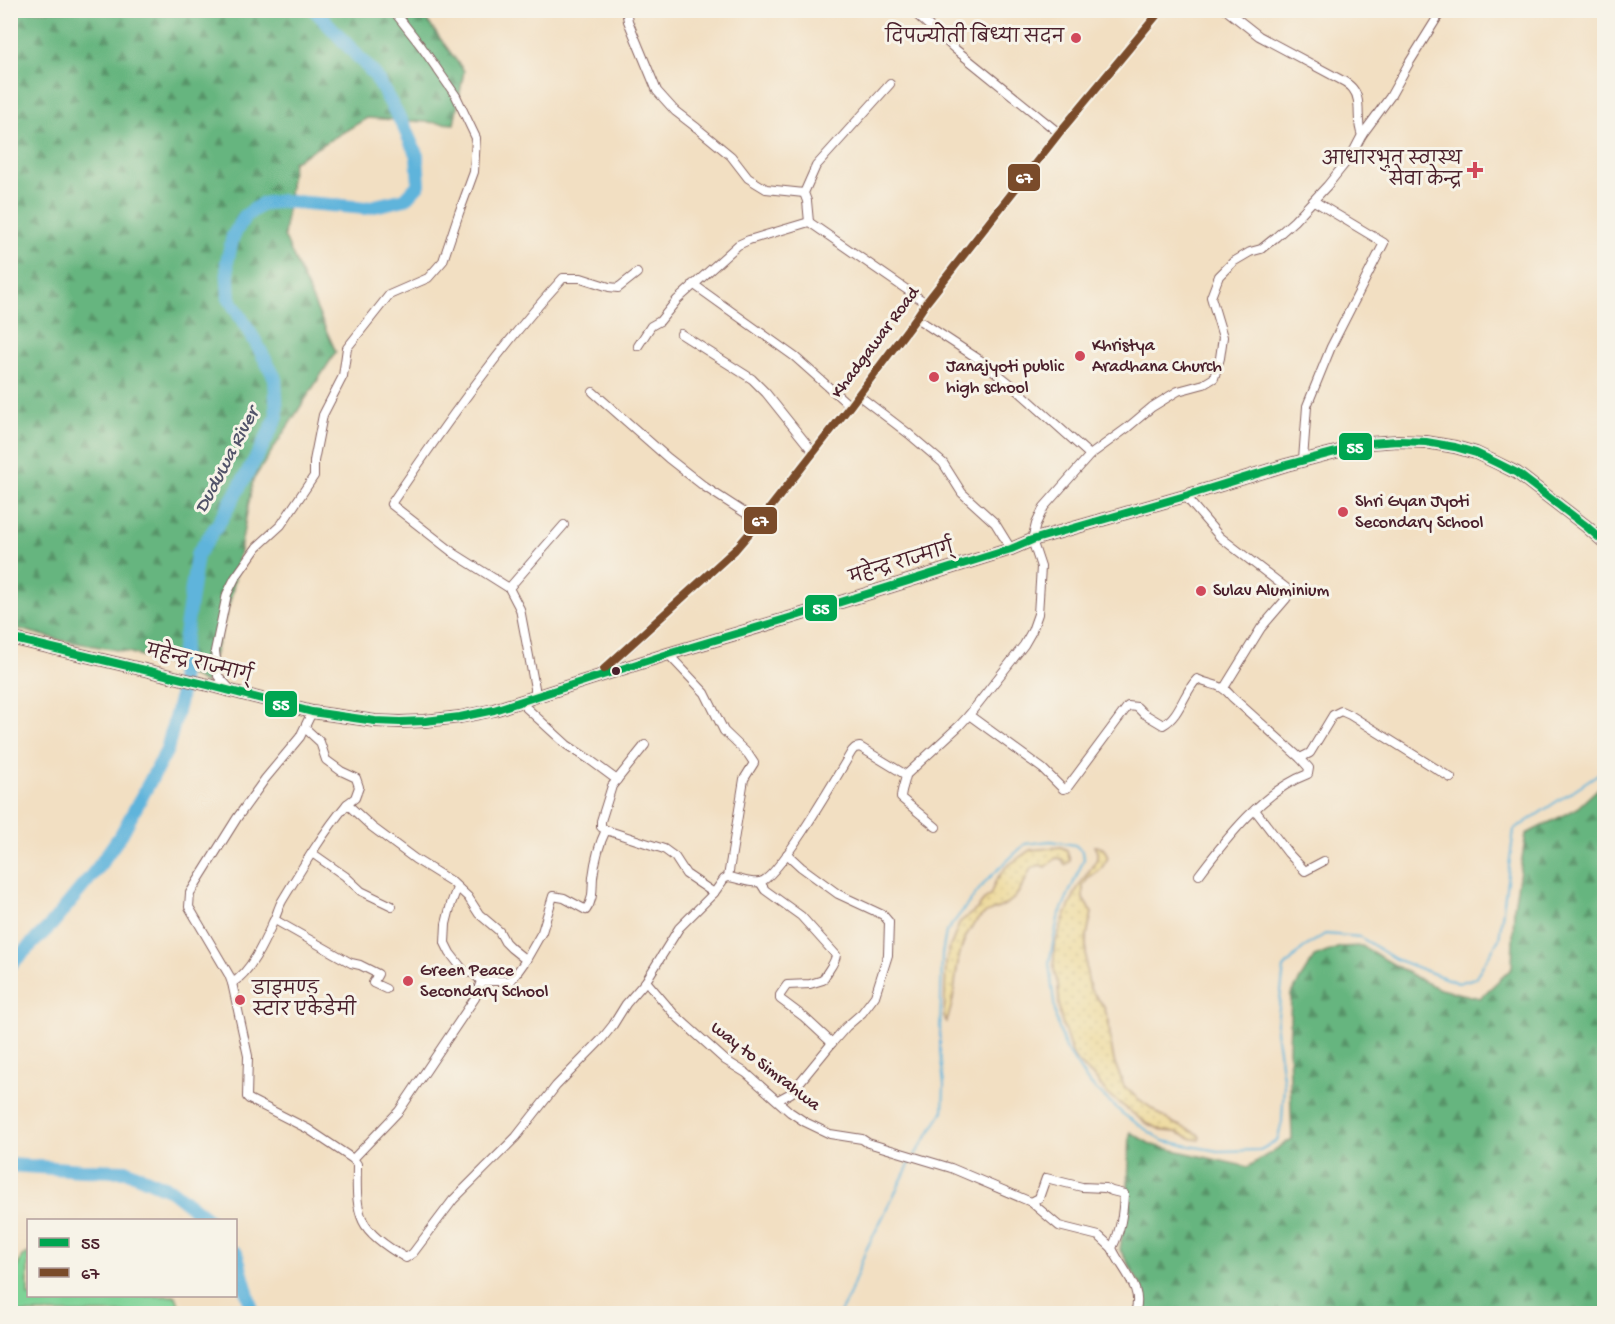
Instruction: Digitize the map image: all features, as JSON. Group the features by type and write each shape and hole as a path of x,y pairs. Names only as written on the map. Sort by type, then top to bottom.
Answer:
{"highway":[{"name":"महेन्द्र राज्मार्ग्","path":"10,638 312,712 400,723 460,717 494,710 1011,549 1032,540 1303,460 1370,443 1398,441 1426,442 1455,447 1476,453 1517,473 1605,542"}],"street":[{"path":"233,692 218,676 215,651 227,594 235,578 257,547 281,525 314,476 314,461 323,416 343,376 347,348 389,295 428,278 443,261 474,172 476,138 456,96 393,10"},
{"path":"626,10 628,21 657,91 675,111 731,156 748,178 766,189 804,193"},
{"path":"915,10 917,15 955,49 1059,133"},
{"name":"Khadgawar Road","path":"596,677 735,550 759,522 1059,133 1161,10"},
{"path":"1226,10 1259,36 1354,89 1362,135"},
{"path":"936,827 902,798 901,790 906,775 969,715 1024,645 1032,631 1038,614 1041,567 1032,540 1044,507 1090,455 1152,407 1178,391 1204,384 1214,378 1223,337 1211,297 1219,276 1233,262 1250,252 1261,249 1294,222 1314,201 1351,156 1362,135 1390,97 1442,10"},
{"path":"890,84 816,166 804,193 809,222 926,303"},
{"path":"1303,460 1307,406 1331,347 1384,243 1314,201"},
{"path":"638,346 651,326 660,321 693,284 738,245 809,222"},
{"path":"535,697 520,609 509,588 455,554 391,504 473,387 539,304 563,278 581,278 618,288 638,273"},
{"path":"693,284 795,357 850,406"},
{"path":"916,318 988,366 1090,455"},
{"path":"681,334 752,379 814,453"},
{"path":"593,392 668,458 705,487 759,522"},
{"path":"858,395 943,463 962,493 995,523 1011,549"},
{"path":"1185,496 1220,537 1290,591 1261,628 1224,687"},
{"path":"509,588 564,525"},
{"path":"668,654 705,693 724,731 754,763 744,779 728,877"},
{"path":"969,715 1043,769 1063,789 1067,788 1128,706 1137,707 1163,725 1175,714 1197,679 1224,687 1232,698 1309,768 1308,774 1285,786 1244,820 1199,875"},
{"path":"520,702 567,745 616,780"},
{"path":"1300,759 1310,753 1333,716 1341,711 1451,778"},
{"path":"312,712 300,737 265,779 237,818 190,894 189,907 232,983 248,1056 247,1097 308,1129 353,1159 357,1164 358,1207 363,1223 380,1241 406,1258 413,1254 453,1200 516,1137 556,1086 601,1040 626,1004 646,981 679,928 714,893 724,879 728,877 760,882 765,880 787,854 855,748 860,747 906,775"},
{"path":"232,983 243,974 259,951 281,903 330,825 355,798 359,787 356,778 326,760 320,742 305,728"},
{"path":"645,745 612,786 601,827 664,849 675,857 686,874 714,893"},
{"path":"347,804 372,827 415,859 452,882 468,897 479,914 499,930 505,942 526,960"},
{"path":"1255,810 1305,871 1324,861"},
{"path":"457,888 446,924 445,943 450,953 464,970 474,974 481,981 511,981 542,932 553,896 564,898 586,910 591,903 595,865 606,830"},
{"path":"1278,856 1285,848"},
{"path":"312,853 362,891 392,906"},
{"path":"778,1100 791,1093 875,996 888,955 889,922 883,915 838,894 787,854"},
{"path":"760,882 765,890 801,916 836,955 823,980 810,984 787,985 780,995 780,999 832,1043"},
{"path":"274,920 343,959 378,974 373,983 386,989"},
{"path":"353,1159 399,1111 475,998 481,981"},
{"name":"way to Simrahwa","path":"646,981 674,1014 725,1059 746,1073 790,1112 805,1122 830,1134 862,1139 868,1143 951,1168 1031,1202 1059,1226 1099,1236 1112,1248"},
{"path":"1031,1202 1039,1198 1047,1178 1082,1187 1105,1188 1124,1194 1118,1235 1112,1248 1137,1293 1138,1306 1134,1314"}],"green space":[{"path":"10,11 420,11 464,71 454,124 367,118 293,162 284,236 336,352 253,480 232,594 206,684 174,666 128,652 60,640 11,627"},
{"path":"1604,783 1604,1313 1138,1313 1144,1291 1120,1250 1128,1187 1130,1132 1152,1145 1248,1167 1292,1139 1289,1048 1291,994 1314,957 1340,947 1362,946 1440,989 1480,998 1512,968 1514,907 1526,834 1576,809"},
{"path":"27,1254 27,1297 176,1297 182,1313 11,1313 11,1283 22,1256"}],"sand":[{"path":"1094,846 1104,849 1108,858 1101,869 1088,878 1083,886 1083,899 1092,913 1086,940 1086,969 1090,989 1103,1005 1109,1021 1114,1061 1124,1086 1171,1122 1198,1134 1199,1140 1176,1132 1164,1131 1146,1123 1106,1093 1097,1080 1075,1059 1070,1048 1060,1015 1058,985 1054,970 1054,947 1077,889 1097,859"},
{"path":"1061,847 1067,850 1070,861 1065,865 1062,859 1056,858 1046,867 1040,865 1031,868 1021,889 1012,900 983,915 971,928 960,954 953,1000 946,1022 944,1016 946,963 960,922 990,895 996,880 1006,867 1030,850"}],"waterway":[{"name":"Duduwa River","path":"10,965 51,925 97,869 122,833 167,750 180,699 183,649 197,555 220,521 277,417 275,378 229,298 227,262 233,236 245,216 262,204 283,201 366,208 405,199 419,184 417,156 403,125 375,75 315,10"},
{"path":"915,1155 943,1112 944,1085 940,1033 942,954 946,932 985,882 1025,844 1051,841 1075,845 1083,852 1084,859 1058,918 1049,963 1056,1019 1065,1047 1088,1082 1123,1114 1163,1141 1218,1151 1260,1150 1277,1141 1282,1122 1284,1084 1276,1031 1284,968 1302,949 1325,934 1360,937 1395,959 1458,983 1475,978 1499,939 1514,830 1604,770"},
{"path":"839,1314 849,1296 865,1252 912,1159"},
{"name":"Duduwa River","path":"10,1165 127,1171 171,1190 208,1219"},
{"name":"Duduwa River","path":"237,1257 253,1314"}],"transit line":[{"name":"67","path":"604,669 735,550 759,522 1059,133 1161,10"},
{"name":"55","path":"10,638 312,712 375,721 400,722 460,717 494,710 1011,549 1032,540 1286,465 1370,443 1398,441 1426,442 1455,447 1476,453 1497,463 1517,473 1604,542"}],"place":[{"name":"दिपज्योती बिध्या सदन","path":"1076,38"},
{"name":"आधारभुत स्वास्थ सेवा केन्द्र","path":"1475,170"},
{"name":"Khristya Aradhana Church","path":"1080,356"},
{"name":"Janajyoti public high school","path":"934,377"},
{"name":"Shri Gyan Jyoti Secondary School","path":"1343,512"},
{"name":"Sulav Aluminium","path":"1201,591"},
{"name":"Green Peace Secondary School","path":"408,981"},
{"name":"डाइमण्ड स्टार एकेडेमी","path":"240,1000"}]}
